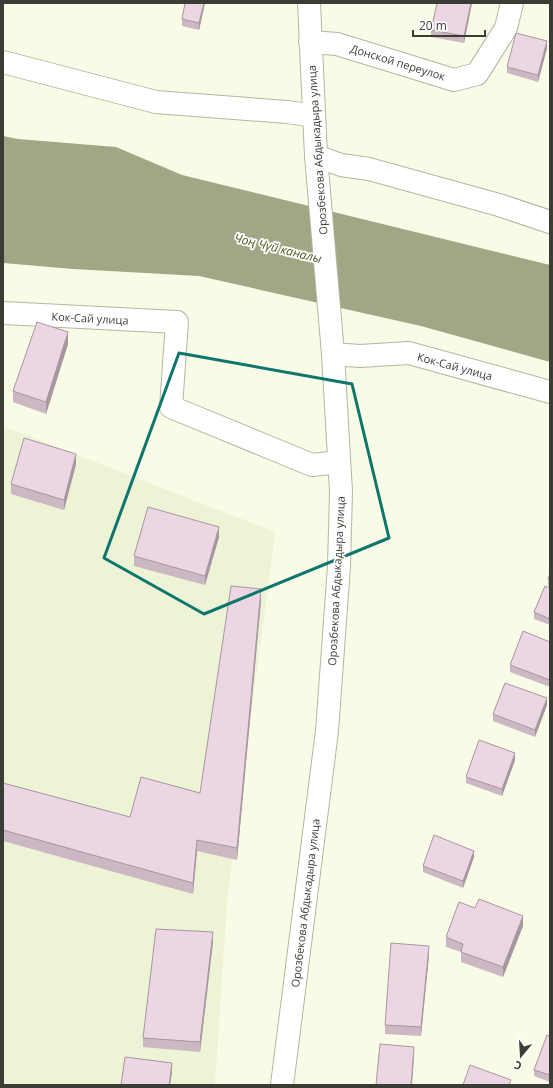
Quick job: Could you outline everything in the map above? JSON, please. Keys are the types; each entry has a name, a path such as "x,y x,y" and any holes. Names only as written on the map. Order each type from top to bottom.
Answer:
{"street":[{"name":"Орозбекова Абдыкадыра улица","path":"282,1085 327,731 339,566 341,492 332,345 316,156 309,3"},
{"name":"Донской переулок","path":"310,42 337,44 454,80 477,74 506,28 512,3"},
{"path":"3,62 156,102 287,112 314,116"},
{"path":"316,156 341,165 369,169 499,205 550,222"},
{"name":"Кок-Сай улица","path":"3,313 177,322 171,407 312,465 339,462"},
{"name":"Кок-Сай улица","path":"332,345 360,356 409,353 550,392"}],"highlighted area":[{"path":"179,353 352,384 389,538 204,614 104,558"}],"shaded area":[{"path":"3,426 275,532 227,902 215,1085 3,1085"}],"water":[{"name":"Чоң Чүй каналы","path":"3,136 18,139 116,147 182,175 550,265 550,362 421,326 199,276 73,269 3,263"}],"building":[{"path":"185,3 204,3 199,23 182,19"},
{"path":"437,3 471,3 464,36 431,30"},
{"path":"516,33 547,41 538,75 507,67"},
{"path":"37,322 68,332 46,402 13,391"},
{"path":"24,438 76,454 64,500 11,484"},
{"path":"148,507 219,527 205,576 134,556"},
{"path":"231,586 261,589 237,848 197,840 193,883 3,830 3,783 130,817 141,777 200,793"},
{"path":"545,586 550,588 550,619 534,612"},
{"path":"523,631 550,642 550,680 510,665"},
{"path":"505,683 547,698 535,730 493,714"},
{"path":"479,740 515,753 502,789 466,777"},
{"path":"434,835 474,851 463,881 423,866"},
{"path":"479,899 523,916 503,967 461,952 463,944 446,937 459,902 475,908"},
{"path":"156,929 213,932 200,1042 143,1038"},
{"path":"391,943 429,946 421,1027 385,1025"},
{"path":"547,1035 550,1036 550,1075 534,1070"},
{"path":"380,1044 414,1047 411,1085 376,1085"},
{"path":"125,1057 172,1063 169,1085 121,1085"},
{"path":"470,1065 511,1080 509,1085 463,1085"}]}
